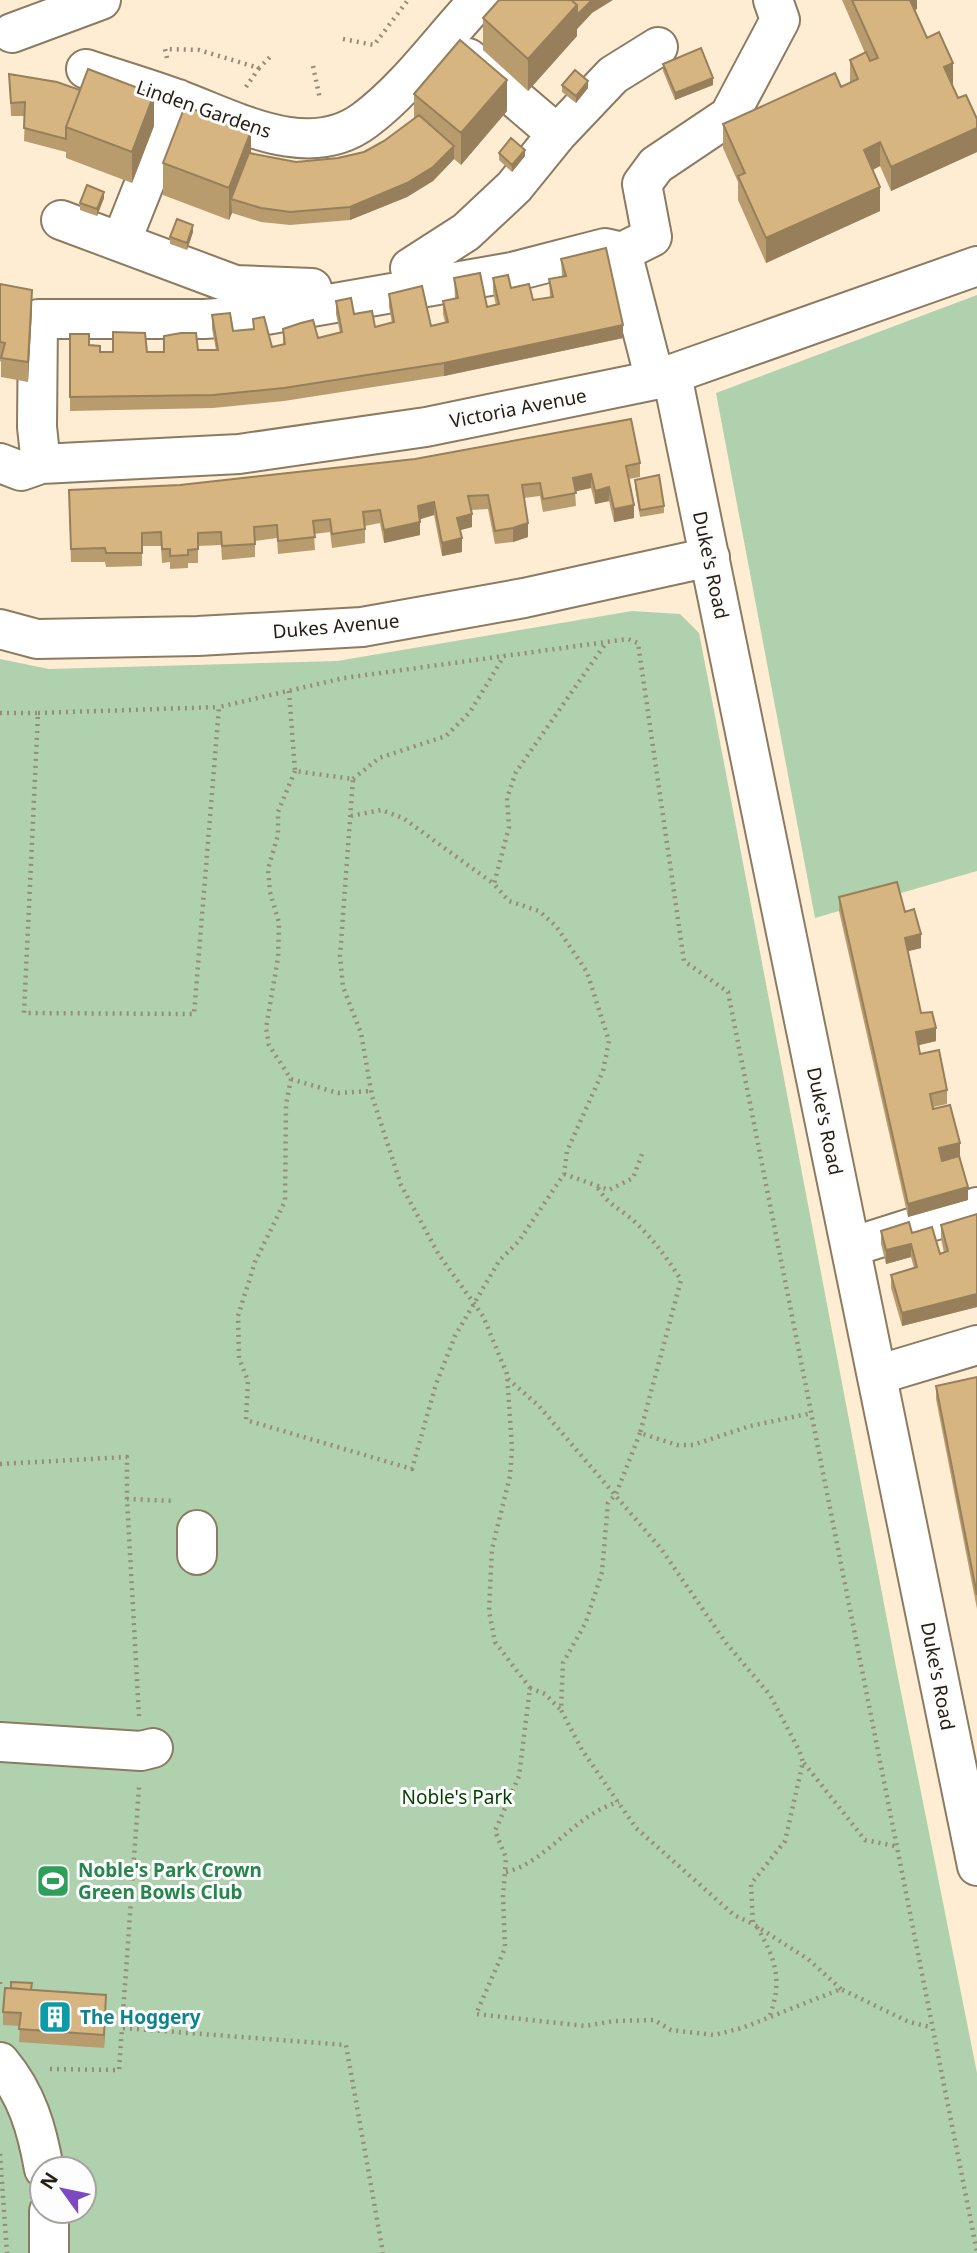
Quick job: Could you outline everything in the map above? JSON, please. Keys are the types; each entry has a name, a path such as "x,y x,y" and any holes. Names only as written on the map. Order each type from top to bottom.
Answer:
{"street":[{"path":"12,33 101,0"},
{"name":"Linden Gardens","path":"86,69 178,99 258,130 288,137 314,139 339,135 364,121 384,103 479,0"},
{"path":"41,464 37,427 38,319 266,315 512,272 605,248 622,252 652,237 642,184 656,165 729,116 780,20 773,0"},
{"path":"444,37 557,134"},
{"path":"410,268 466,232 514,187 557,134 613,75 658,47"},
{"path":"121,243 178,99"},
{"path":"61,220 235,285 312,288"},
{"name":"Duke's Road","path":"622,252 664,378 710,557 976,1861"},
{"name":"Victoria Avenue","path":"0,463 21,471 41,464 239,454 426,427 664,378 977,266"},
{"name":"Dukes Avenue","path":"0,628 37,639 198,636 362,628 524,598 710,557"},
{"path":"850,1247 977,1207"},
{"path":"877,1375 977,1345"},
{"path":"0,1742 147,1749"},
{"path":"5,2074 35,2122 41,2155"},
{"path":"49,2253 50,2225"}],"path":[{"path":"343,39 374,45 408,0"},
{"path":"178,99 165,50 199,50 260,68 273,54"},
{"path":"0,713 219,707 344,678 628,639 638,643 684,961 728,992 930,2027 977,2252"},
{"path":"494,884 509,827 507,798 516,772 607,642"},
{"path":"296,771 353,779 379,758 446,736 470,712 504,656"},
{"path":"289,691 296,771 278,813 278,835 268,869 270,892 279,923 278,958 266,1028 269,1045 291,1079 338,1093 371,1091"},
{"path":"38,713 24,1013 194,1014 219,707"},
{"path":"353,779 340,956 344,987 360,1034 371,1091 401,1185 439,1255 483,1316 507,1378 512,1448 510,1476 492,1549 489,1611 495,1642 530,1688 545,1694 561,1710 582,1750 636,1828 689,1877 734,1915 808,1959 841,1989 909,2022 930,2027"},
{"path":"291,1079 286,1104 285,1201 255,1262 238,1316 240,1359 248,1381 246,1420 412,1469 444,1363 474,1301 499,1261 519,1241 564,1174 567,1151 603,1071 609,1041 606,1021 587,972 556,926 539,911 509,901 494,884 402,818 381,810 351,816"},
{"path":"564,1174 609,1190 633,1178 642,1154"},
{"path":"561,1710 563,1663 586,1622 596,1592 602,1572 608,1503 616,1494 640,1433 681,1280 664,1254 633,1219 607,1203 598,1188"},
{"path":"507,1378 539,1406 662,1549 726,1643 770,1696 803,1762 865,1840 895,1846"},
{"path":"640,1433 677,1445 693,1445 737,1430 812,1413"},
{"path":"0,1464 127,1457 127,1499 147,1749 118,2070 26,2069 5,2074"},
{"path":"127,1499 175,1501 197,1543"},
{"path":"530,1688 519,1776 495,1831 506,1858 503,1897 505,1948 476,2014 585,2026 614,2021 654,2020 671,2030 715,2035 769,2018 841,1989"},
{"path":"769,2018 774,2003 776,1964 754,1925 751,1884 785,1841 803,1762"},
{"path":"506,1872 525,1868 601,1806 619,1802"},
{"path":"123,2028 346,2045 383,2253"},
{"path":"0,2154 7,2253"}],"green space":[{"path":"977,295 977,871 815,918 716,393"},
{"name":"Noble's Park","path":"632,611 680,614 699,633 897,1672 977,2073 977,2253 0,2253 0,659 49,669 337,661"}],"building":[{"path":"499,0 571,0 577,5 528,59 483,18"},
{"path":"571,0 592,0 577,15 577,5"},
{"path":"852,0 910,0 927,38 939,32 953,63 944,67 958,98 966,95 977,119 977,128 891,167 880,142 864,150 880,187 766,238 738,176 745,173 723,124 835,73 841,87 858,79 850,60 866,52 870,61 878,58"},
{"path":"460,40 507,80 461,133 414,94"},
{"path":"701,48 713,78 675,93 663,64"},
{"path":"88,69 154,94 132,152 66,127"},
{"path":"575,70 588,81 576,96 562,85"},
{"path":"9,74 57,82 80,90 66,127 66,139 24,128 25,102 11,103"},
{"path":"185,106 251,131 229,188 163,163"},
{"path":"419,115 454,146 433,167 407,183 350,207 290,212 261,208 231,199 249,153 296,162 338,158 364,152"},
{"path":"511,138 525,150 512,165 499,153"},
{"path":"87,185 104,192 97,209 80,203"},
{"path":"177,219 193,225 187,243 170,237"},
{"path":"606,248 623,325 444,363 284,388 213,395 70,397 70,334 89,334 89,345 100,346 100,352 113,352 113,332 145,333 147,352 164,352 164,336 181,333 196,333 198,350 218,350 212,315 230,313 233,331 254,329 253,319 264,317 272,347 285,344 283,329 313,320 318,338 342,332 336,301 351,298 354,314 372,311 375,327 394,322 389,294 422,286 431,326 448,322 443,301 458,298 454,278 480,273 487,307 499,304 493,278 508,275 511,288 529,284 533,300 553,297 549,279 566,276 561,259"},
{"path":"0,284 32,290 28,362 1,358 5,343 0,342"},
{"path":"631,419 640,463 626,466 634,505 614,509 609,487 595,491 591,474 573,478 576,493 543,499 540,483 522,485 528,523 513,528 495,531 488,495 468,496 472,514 457,518 462,538 442,543 434,502 418,506 420,522 384,530 380,510 363,512 365,529 332,534 330,519 313,521 315,537 278,541 277,525 254,527 255,544 222,546 221,532 198,533 198,549 188,550 188,555 170,556 170,549 162,549 161,532 142,533 142,553 106,553 105,548 71,549 69,490 180,485 415,459"},
{"path":"659,475 664,506 640,510 635,480"},
{"path":"897,882 905,912 914,909 921,934 905,938 921,1013 932,1012 936,1028 916,1032 920,1054 939,1050 947,1090 930,1094 933,1109 950,1105 960,1143 939,1148 942,1161 959,1156 968,1187 908,1204 839,897"},
{"path":"977,1214 977,1294 902,1313 891,1275 917,1267 911,1244 886,1250 881,1231 909,1222 912,1233 932,1227 940,1254 948,1251 941,1225"},
{"path":"977,1377 977,1595 936,1386"},
{"path":"11,1982 32,1983 31,1990 11,1988"},
{"name":"The Hoggery","path":"5,1988 106,1995 104,2035 19,2029 21,2013 3,2012"}],"place":[{"name":"Noble's Park Crown Green Bowls Club","path":"53,1881"},
{"name":"The Hoggery","path":"55,2017"}]}
